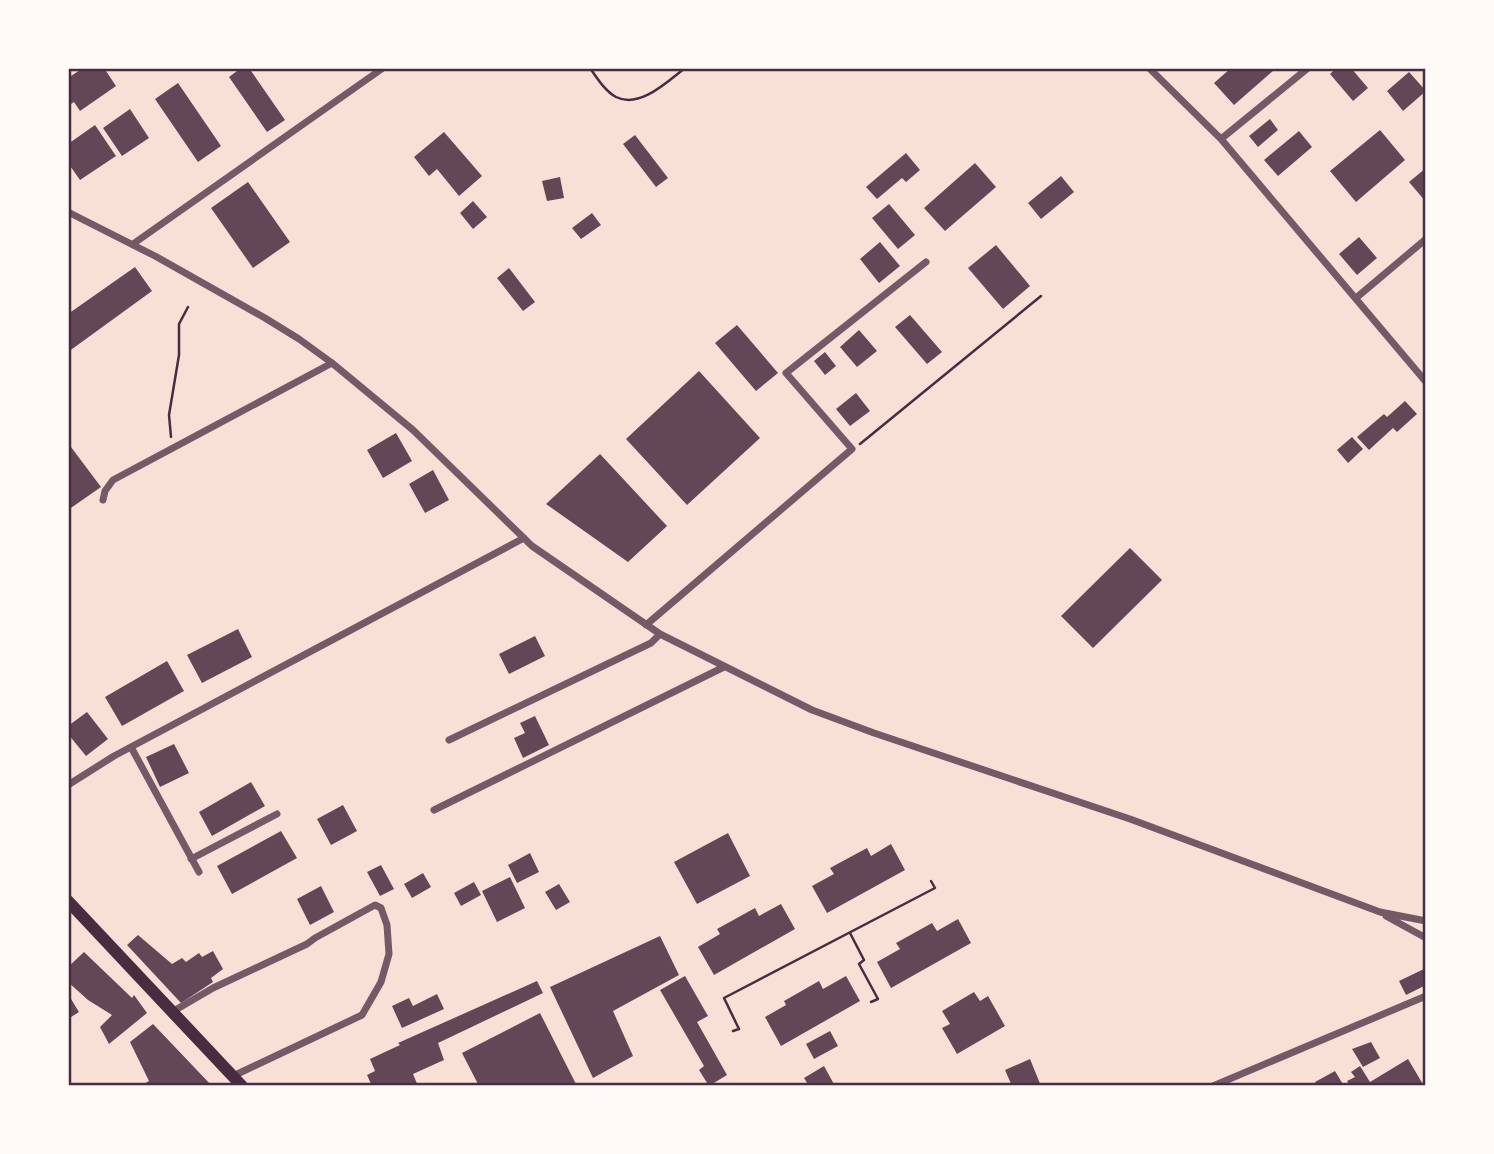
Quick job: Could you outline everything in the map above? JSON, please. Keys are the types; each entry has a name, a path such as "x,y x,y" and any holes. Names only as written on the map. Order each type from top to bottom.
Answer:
{"main road":[{"path":"69,903 243,1086"}],"street":[{"path":"133,244 383,68"},
{"path":"1149,68 1221,139 1426,382"},
{"path":"1221,139 1308,68"},
{"path":"68,212 133,244 265,318 332,363 413,430 524,538 660,634 813,710 874,733 1130,819 1380,912 1426,922"},
{"path":"1356,298 1426,239"},
{"path":"646,625 852,449 786,373 926,262"},
{"path":"103,500 105,491 113,480 332,363"},
{"path":"68,785 131,747 524,538"},
{"path":"449,740 651,643 660,634"},
{"path":"434,810 724,667"},
{"path":"131,747 199,872"},
{"path":"191,859 277,814"},
{"path":"172,1012 213,988 307,944 375,905 381,908 387,925 389,954 381,982 362,1015 233,1076"},
{"path":"1380,912 1426,938"},
{"path":"1213,1086 1426,996"}],"path":[{"path":"590,68 606,88 618,98 628,100 650,93 685,68"},
{"path":"852,449 1041,296"},
{"path":"173,447 169,415 179,355 179,324 188,307"},
{"path":"733,1031 739,1029 724,998 935,888 930,881"},
{"path":"850,933 864,960 859,964 878,999 871,1002"}],"building":[{"path":"83,68 104,68 116,86 80,111 74,102 68,106 68,78"},
{"path":"241,68 249,68 285,120 267,132 229,77"},
{"path":"1231,68 1274,70 1234,105 1214,83"},
{"path":"1336,68 1351,68 1368,88 1353,101 1330,74"},
{"path":"1409,72 1426,91 1403,111 1387,91"},
{"path":"178,83 221,146 198,162 155,99"},
{"path":"130,109 149,138 122,156 103,128"},
{"path":"1270,119 1278,130 1258,147 1249,136"},
{"path":"95,125 116,156 80,180 68,163 68,144"},
{"path":"1380,130 1405,160 1356,202 1330,171"},
{"path":"1299,131 1312,147 1278,176 1264,160"},
{"path":"444,132 482,176 459,196 437,169 429,176 414,157"},
{"path":"635,135 668,178 656,187 623,144"},
{"path":"906,153 920,170 906,182 902,178 877,199 866,187"},
{"path":"975,163 996,187 945,231 924,208"},
{"path":"1426,168 1426,202 1409,182"},
{"path":"1061,176 1074,192 1041,219 1028,203"},
{"path":"560,177 564,198 547,201 542,181"},
{"path":"248,182 290,242 253,268 211,208"},
{"path":"473,201 487,217 473,229 460,213"},
{"path":"889,204 915,235 898,249 872,218"},
{"path":"592,213 601,225 581,239 572,228"},
{"path":"1359,237 1377,258 1357,275 1339,254"},
{"path":"880,242 900,266 879,283 860,259"},
{"path":"996,245 1030,286 1003,309 968,268"},
{"path":"135,267 152,291 68,352 68,314"},
{"path":"509,268 535,302 523,311 497,278"},
{"path":"910,315 942,352 927,364 895,327"},
{"path":"737,325 778,373 756,391 715,343"},
{"path":"859,330 877,351 857,367 840,347"},
{"path":"825,352 836,366 825,375 814,361"},
{"path":"699,371 760,438 687,505 626,439"},
{"path":"856,393 870,411 850,426 836,409"},
{"path":"1405,401 1417,414 1397,432 1393,428 1369,450 1357,437 1384,414 1387,417"},
{"path":"396,433 412,461 383,478 367,450"},
{"path":"1352,437 1363,449 1348,463 1337,450"},
{"path":"68,443 101,487 68,510"},
{"path":"600,454 667,526 628,562 546,504"},
{"path":"433,470 449,500 425,513 409,484"},
{"path":"1130,548 1162,580 1093,648 1061,616"},
{"path":"238,629 252,657 202,683 187,655"},
{"path":"535,636 545,656 509,674 499,654"},
{"path":"167,661 184,691 122,726 105,697"},
{"path":"87,712 108,739 86,756 68,734 68,726"},
{"path":"535,716 549,745 523,758 514,738 525,733 520,723"},
{"path":"174,744 189,773 160,787 146,757"},
{"path":"251,782 265,806 212,836 199,812"},
{"path":"343,805 357,831 331,845 317,819"},
{"path":"281,831 297,858 232,894 217,866"},
{"path":"728,833 750,876 697,904 674,862"},
{"path":"891,844 905,870 827,913 812,886 834,874 830,868 867,848 871,856"},
{"path":"530,853 539,872 517,883 508,865"},
{"path":"381,865 394,889 380,896 367,872"},
{"path":"423,873 431,887 412,898 404,884"},
{"path":"510,877 525,908 497,922 482,891"},
{"path":"474,882 481,895 461,906 454,893"},
{"path":"559,884 570,902 556,910 545,892"},
{"path":"321,886 334,912 310,925 297,899"},
{"path":"781,904 795,929 714,975 698,947 720,934 717,929 755,908 759,916"},
{"path":"958,919 971,943 891,988 877,962 900,949 896,943 932,923 937,931"},
{"path":"138,935 172,964 182,958 186,962 199,953 202,957 213,951 223,969 211,978 213,982 181,1003 127,945"},
{"path":"660,936 679,975 613,1011 633,1056 593,1078 550,987"},
{"path":"84,952 132,998 134,995 147,1013 109,1044 100,1027 112,1015 88,1000 68,982 68,967"},
{"path":"1426,968 1426,985 1406,995 1399,981"},
{"path":"685,976 708,1016 697,1022 727,1075 709,1086 699,1070 704,1066 660,990"},
{"path":"846,976 860,1001 781,1046 765,1017 786,1005 784,1001 819,981 823,989"},
{"path":"537,981 543,993 438,1043 444,1060 413,1074 418,1086 372,1086 367,1075 375,1071 370,1059 400,1045 398,1043"},
{"path":"974,992 980,1001 988,996 1005,1026 957,1054 942,1028 950,1024 942,1011"},
{"path":"68,994 79,1012 68,1019"},
{"path":"437,994 444,1009 402,1028 392,1006 409,998 413,1006"},
{"path":"540,1013 577,1086 479,1086 462,1053"},
{"path":"153,1024 212,1086 141,1086 149,1081 130,1042"},
{"path":"830,1031 838,1046 814,1059 806,1044"},
{"path":"1371,1042 1380,1058 1363,1067 1352,1049"},
{"path":"1030,1059 1041,1086 1012,1086 1005,1070"},
{"path":"1408,1059 1424,1086 1350,1086 1347,1081 1355,1077 1351,1072 1360,1066 1370,1082"},
{"path":"824,1066 835,1086 809,1086 804,1078"},
{"path":"1335,1071 1344,1086 1317,1086 1315,1082"}]}
